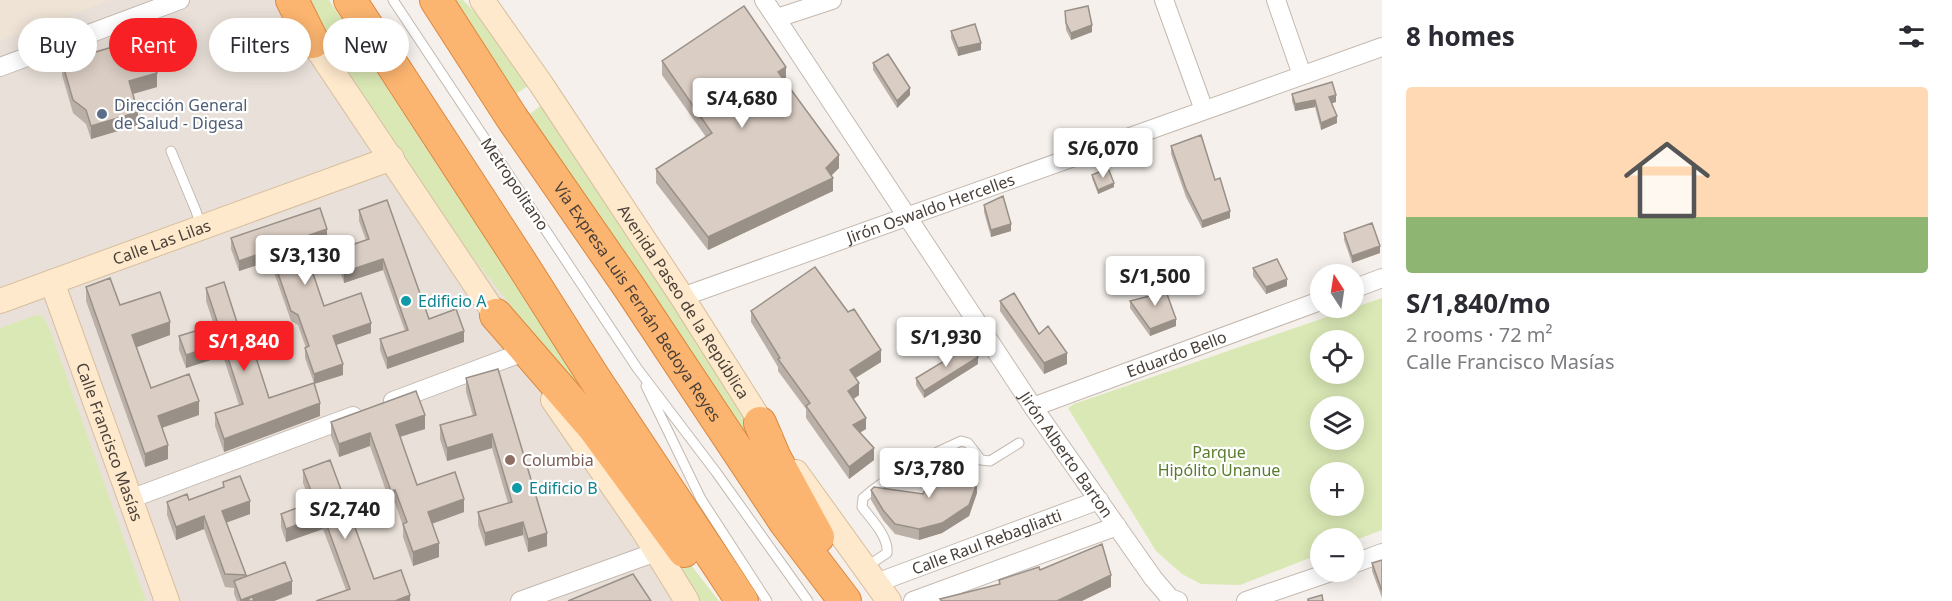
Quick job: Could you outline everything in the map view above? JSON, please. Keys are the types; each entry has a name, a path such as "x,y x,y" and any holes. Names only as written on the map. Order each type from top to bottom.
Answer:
{"highway":[{"path":"292,0 314,42"},
{"path":"350,0 593,376 742,601"},
{"name":"Vía Expresa Luis Fernán Bedoya Reyes","path":"436,0 512,117 629,286 785,522 845,601"},
{"path":"496,315 594,428 686,554 725,601"},
{"path":"760,423 775,458 820,542 874,588"}],"main road":[{"path":"284,0 392,158 521,354 643,530 687,601"},
{"name":"Avenida Paseo de la República","path":"487,3 682,297 760,423"},
{"name":"Calle Las Lilas","path":"0,301 392,158"},
{"name":"Calle Francisco Masías","path":"52,282 167,601"}],"street":[{"path":"0,67 180,0"},
{"name":"Jirón Alberto Barton","path":"764,0 1033,407 1153,578 1170,598 1178,601"},
{"path":"777,18 832,0"},
{"path":"1164,0 1204,110"},
{"path":"1276,0 1302,75"},
{"name":"Jirón Oswaldo Hercelles","path":"682,297 1382,47"},
{"path":"1364,285 1382,278"},
{"name":"Eduardo Bello","path":"1033,407 1310,305"},
{"path":"130,499 521,354"},
{"name":"Calle Raul Rebagliatti","path":"874,588 1099,500"},
{"name":"Calle Raul Rebagliatti","path":"914,601 1117,526"},
{"path":"520,601 656,552"},
{"path":"1364,560 1382,553"},
{"path":"1246,601 1310,579"}],"lane":[{"name":"Metropolitano","path":"393,0 638,368 808,601"},
{"path":"171,151 201,228"},
{"name":"Metropolitano","path":"638,368 700,499 767,601"},
{"path":"874,588 887,548 881,534 862,507 863,498 888,480 961,441 968,442 981,460 990,461 1019,443"}],"shaded area":[{"path":"0,0 312,0 324,18 323,72 361,72 492,267 569,408 708,601 0,601"},
{"path":"0,0 110,0 62,18 18,18 18,34 0,41"}],"green space":[{"path":"307,0 329,0 341,18 323,18 323,31"},
{"path":"454,0 463,0 484,22 528,86 514,95"},
{"path":"348,72 376,72 593,401 580,394 465,247"},
{"path":"545,102 737,393 769,469 762,474 530,114"},
{"name":"Parque Hipólito Unanue","path":"1382,298 1382,530 1364,537 1364,528 1310,528 1310,558 1240,585 1201,584 1182,574 1156,551 1068,408 1324,318 1364,318 1364,304"},
{"path":"36,315 43,316 50,330 146,601 0,601 0,328"},
{"path":"632,501 687,560 719,601 698,601"}],"building":[{"path":"744,6 786,67 778,72 839,155 826,168 833,178 708,237 656,169 712,133 662,61"},
{"path":"1088,6 1092,25 1071,33 1066,23 1065,11"},
{"path":"975,24 981,43 958,48 951,31"},
{"path":"109,48 109,72 157,73 129,81 138,112 91,126 86,110 73,100 65,72 97,72 97,52"},
{"path":"888,54 910,88 897,101 873,63"},
{"path":"1332,82 1336,95 1329,97 1337,116 1321,123 1315,100 1295,104 1292,94"},
{"path":"1201,135 1215,180 1220,178 1230,211 1202,221 1186,189 1171,146"},
{"path":"1108,168 1114,183 1098,190 1092,175"},
{"path":"1003,196 1011,224 991,230 984,205"},
{"name":"Edificio A","path":"387,200 429,319 456,309 464,331 387,358 380,339 408,330 383,259 344,272 337,250 369,239 359,210"},
{"path":"320,208 327,229 301,238 324,306 361,293 371,323 333,336 343,364 314,374 305,348 309,346 298,315 291,311 270,250 239,261 231,238"},
{"path":"1372,223 1380,246 1352,256 1344,233"},
{"path":"1277,259 1287,279 1266,287 1253,268"},
{"path":"815,267 848,312 854,309 881,350 850,370 859,383 848,391 866,418 853,425 874,448 849,467 806,406 810,403 778,359 780,358 751,311"},
{"path":"110,278 120,305 160,292 170,322 132,335 151,388 189,374 199,401 158,416 168,445 145,454 86,287"},
{"path":"224,282 243,341 250,339 269,398 314,383 320,403 224,439 215,413 243,404 223,343 186,355 179,336 218,324 206,288"},
{"path":"1163,283 1176,319 1150,329 1130,301 1150,296 1149,287"},
{"path":"1014,293 1039,334 1048,326 1067,353 1044,363 1000,301"},
{"path":"969,346 978,357 924,391 916,378"},
{"name":"Edificio B","path":"498,369 547,533 528,539 523,522 485,533 478,512 512,502 492,434 447,448 440,425 476,415 466,378"},
{"path":"416,391 425,415 396,425 417,485 455,472 464,499 428,512 439,543 413,552 403,524 407,522 395,490 391,491 370,433 339,444 331,422"},
{"path":"330,460 374,579 401,570 410,595 395,601 316,601 350,589 323,515 286,529 281,514 315,501 303,470"},
{"path":"937,467 977,473 977,483 969,505 942,523 919,529 895,524 871,490 874,487 923,494"},
{"path":"240,476 250,501 222,511 246,575 225,574 204,516 176,527 167,502 187,494 189,500 224,487 223,482"},
{"path":"1102,544 1111,575 1057,601 942,601 940,599 1000,584 999,580 1039,567 1040,570"},
{"path":"1382,560 1382,591 1372,563"},
{"path":"285,562 292,581 241,600 234,581"},
{"path":"633,574 651,601 568,601"},
{"path":"1322,595 1323,601 1308,601 1308,599"}],"place":[{"name":"Dirección General de Salud - Digesa","path":"102,114"},
{"name":"Edificio A","path":"406,301"},
{"name":"Columbia","path":"510,460"},
{"name":"Edificio B","path":"517,488"}]}
